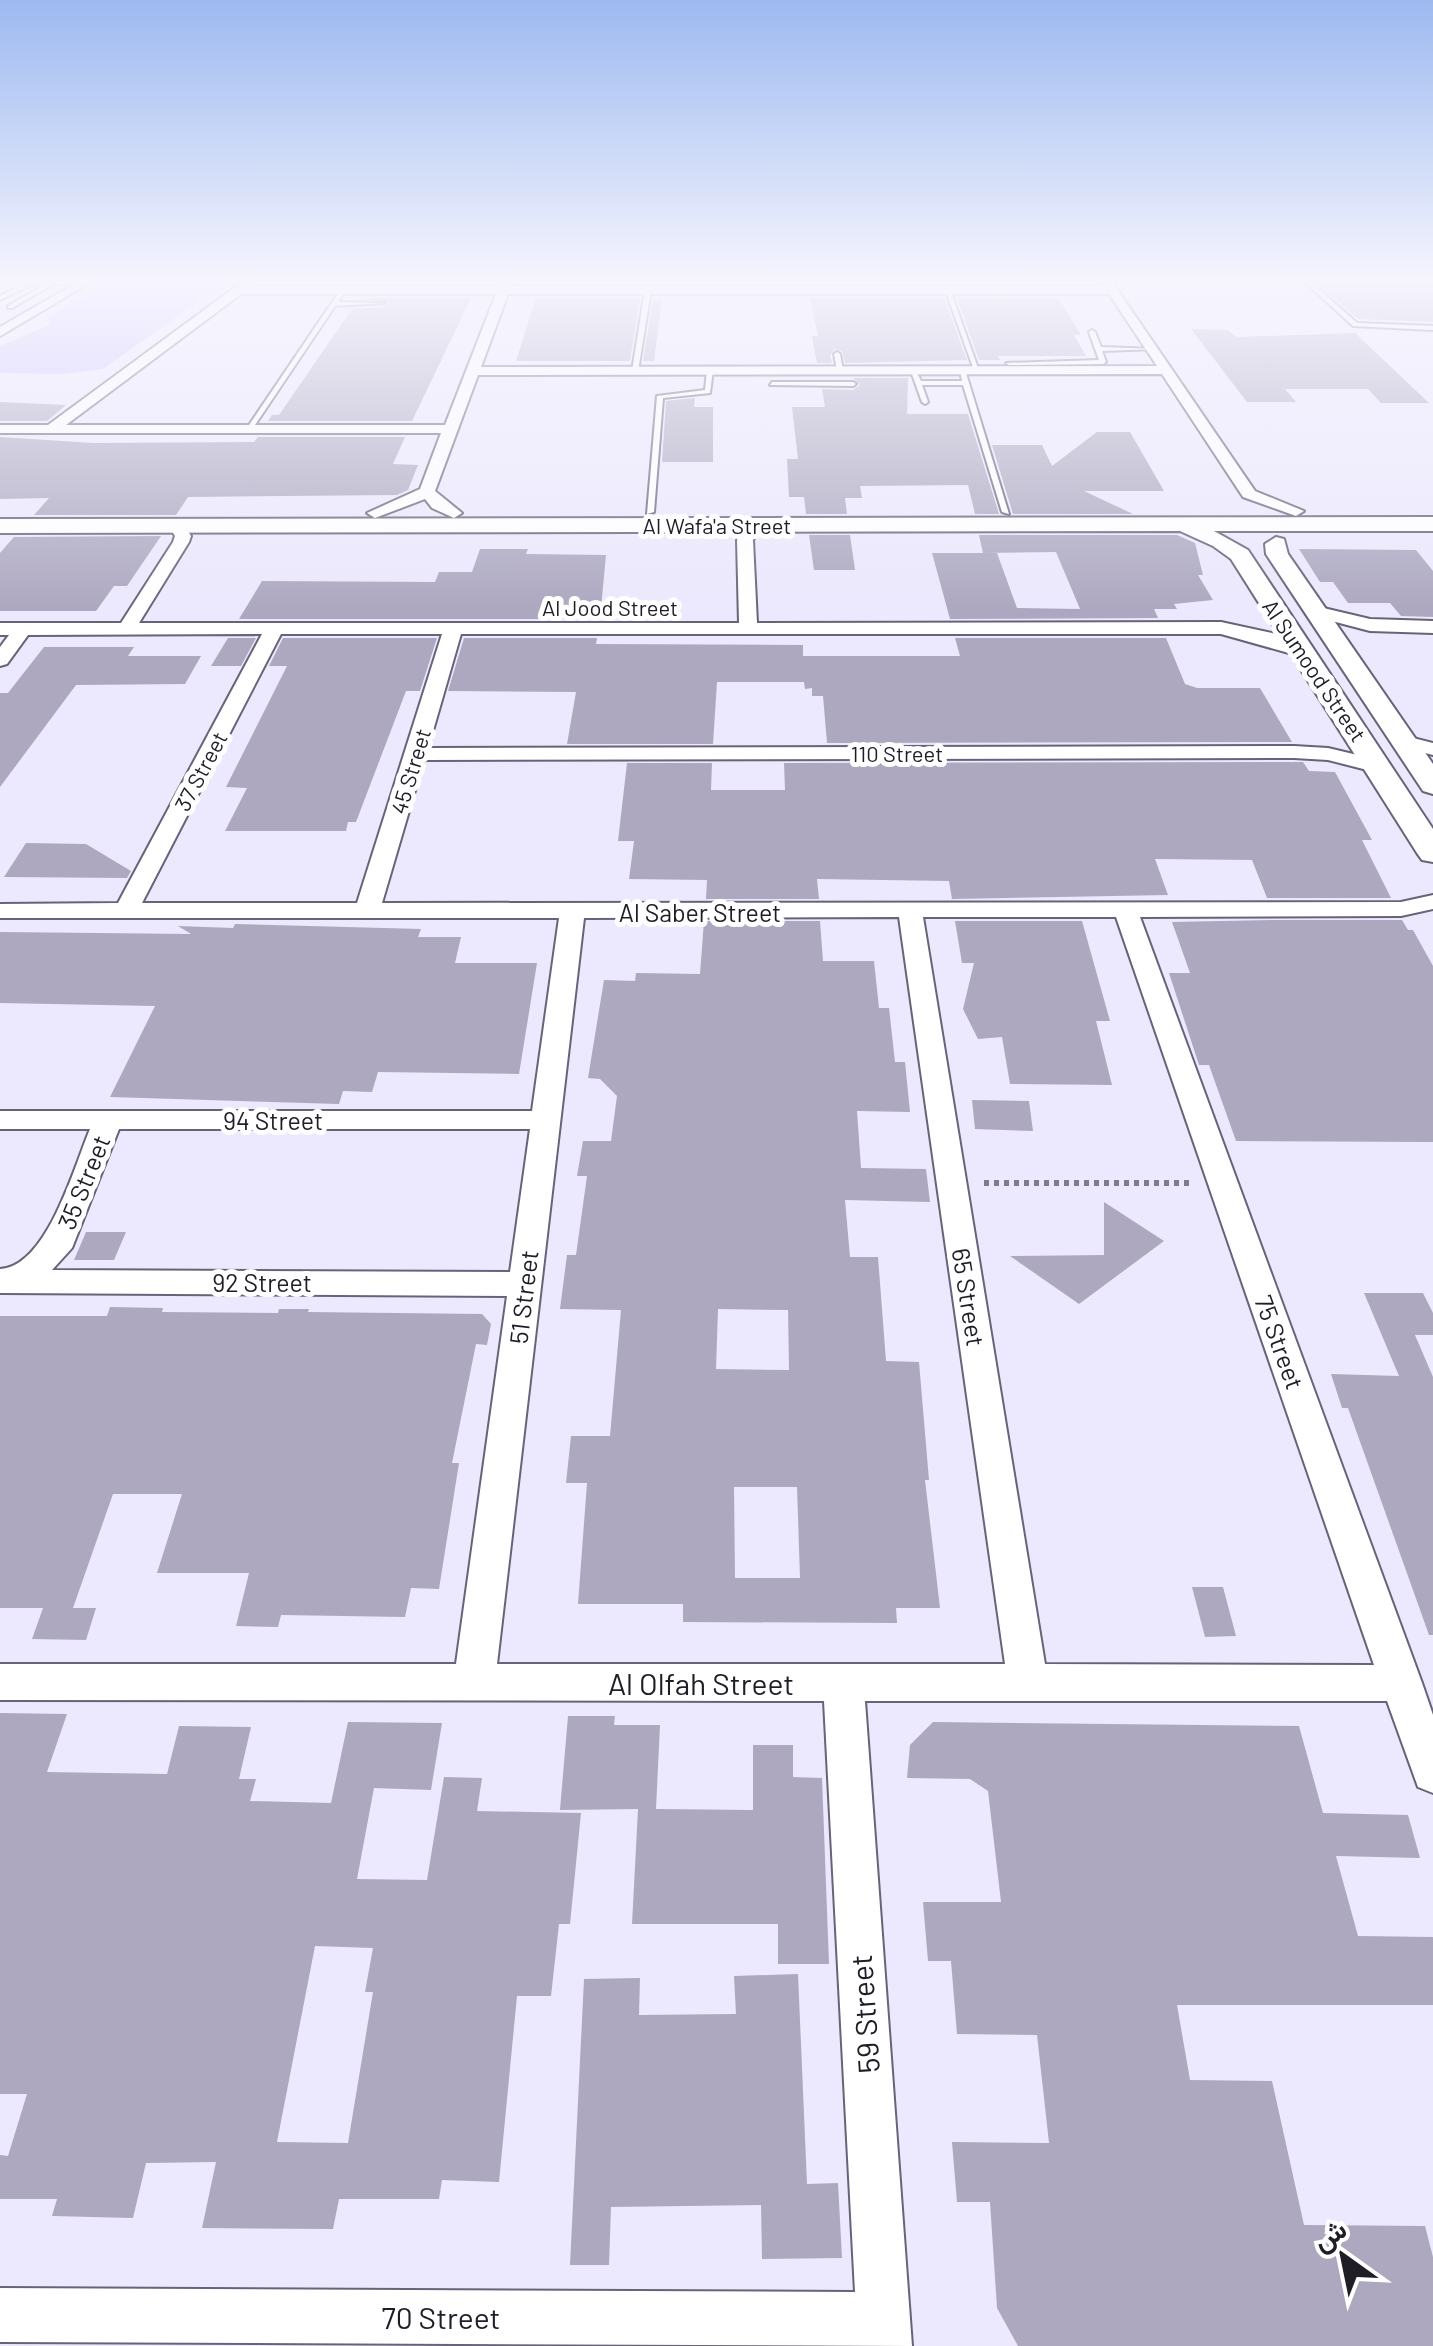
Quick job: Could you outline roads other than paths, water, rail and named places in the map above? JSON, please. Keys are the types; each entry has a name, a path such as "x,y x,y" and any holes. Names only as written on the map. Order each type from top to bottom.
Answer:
{"street":[{"path":"51,429 102,391"},
{"path":"375,513 412,501 427,491 465,391"},
{"path":"1184,391 1250,494 1296,511"},
{"path":"0,429 450,429"},
{"path":"427,491 438,505 454,513"},
{"path":"1230,512 1250,494"},
{"name":"Al Wafa'a Street","path":"0,512 1433,511"},
{"path":"1232,547 1230,540 1248,536 1276,544 1295,529 1320,523"},
{"path":"1166,524 1232,547"},
{"name":"Al Wafa'a Street","path":"0,526 1433,524"},
{"path":"126,630 181,542 182,530 176,525"},
{"path":"748,629 745,540 750,531 772,525"},
{"name":"Al Sumood Street","path":"1276,544 1278,554 1433,785"},
{"name":"Al Sumood Street","path":"1232,547 1433,853"},
{"name":"Al Jood Street","path":"1221,628 1275,611"},
{"path":"1316,611 1390,627 1433,627"},
{"path":"1338,644 1390,627"},
{"name":"Al Jood Street","path":"0,630 1221,628 1265,637 1302,652"},
{"name":"45 Street","path":"367,912 453,629"},
{"path":"0,660 23,630"},
{"name":"37 Street","path":"126,911 274,630"},
{"path":"1405,742 1433,749"},
{"name":"110 Street","path":"414,754 1294,752 1328,754 1378,768"},
{"name":"Al Saber Street","path":"0,912 1126,911 1401,909 1433,902"},
{"name":"Al Saber Street","path":"1401,909 1433,916"},
{"name":"65 Street","path":"910,911 1028,1682"},
{"name":"75 Street","path":"1126,911 1433,1773"},
{"name":"51 Street","path":"474,1683 572,912"},
{"name":"94 Street","path":"0,1120 545,1120"},
{"name":"35 Street","path":"6,1281 31,1271 56,1248 108,1120"},
{"name":"92 Street","path":"6,1281 524,1284"},
{"name":"Al Olfah Street","path":"0,1682 1402,1683"},
{"name":"59 Street","path":"843,1683 884,2333"},
{"name":"70 Street","path":"0,2315 884,2333"}],"lane":[{"path":"248,429 274,391"},
{"path":"650,512 660,396 708,391"},
{"path":"921,391 925,402"},
{"path":"973,391 1006,512"}]}
